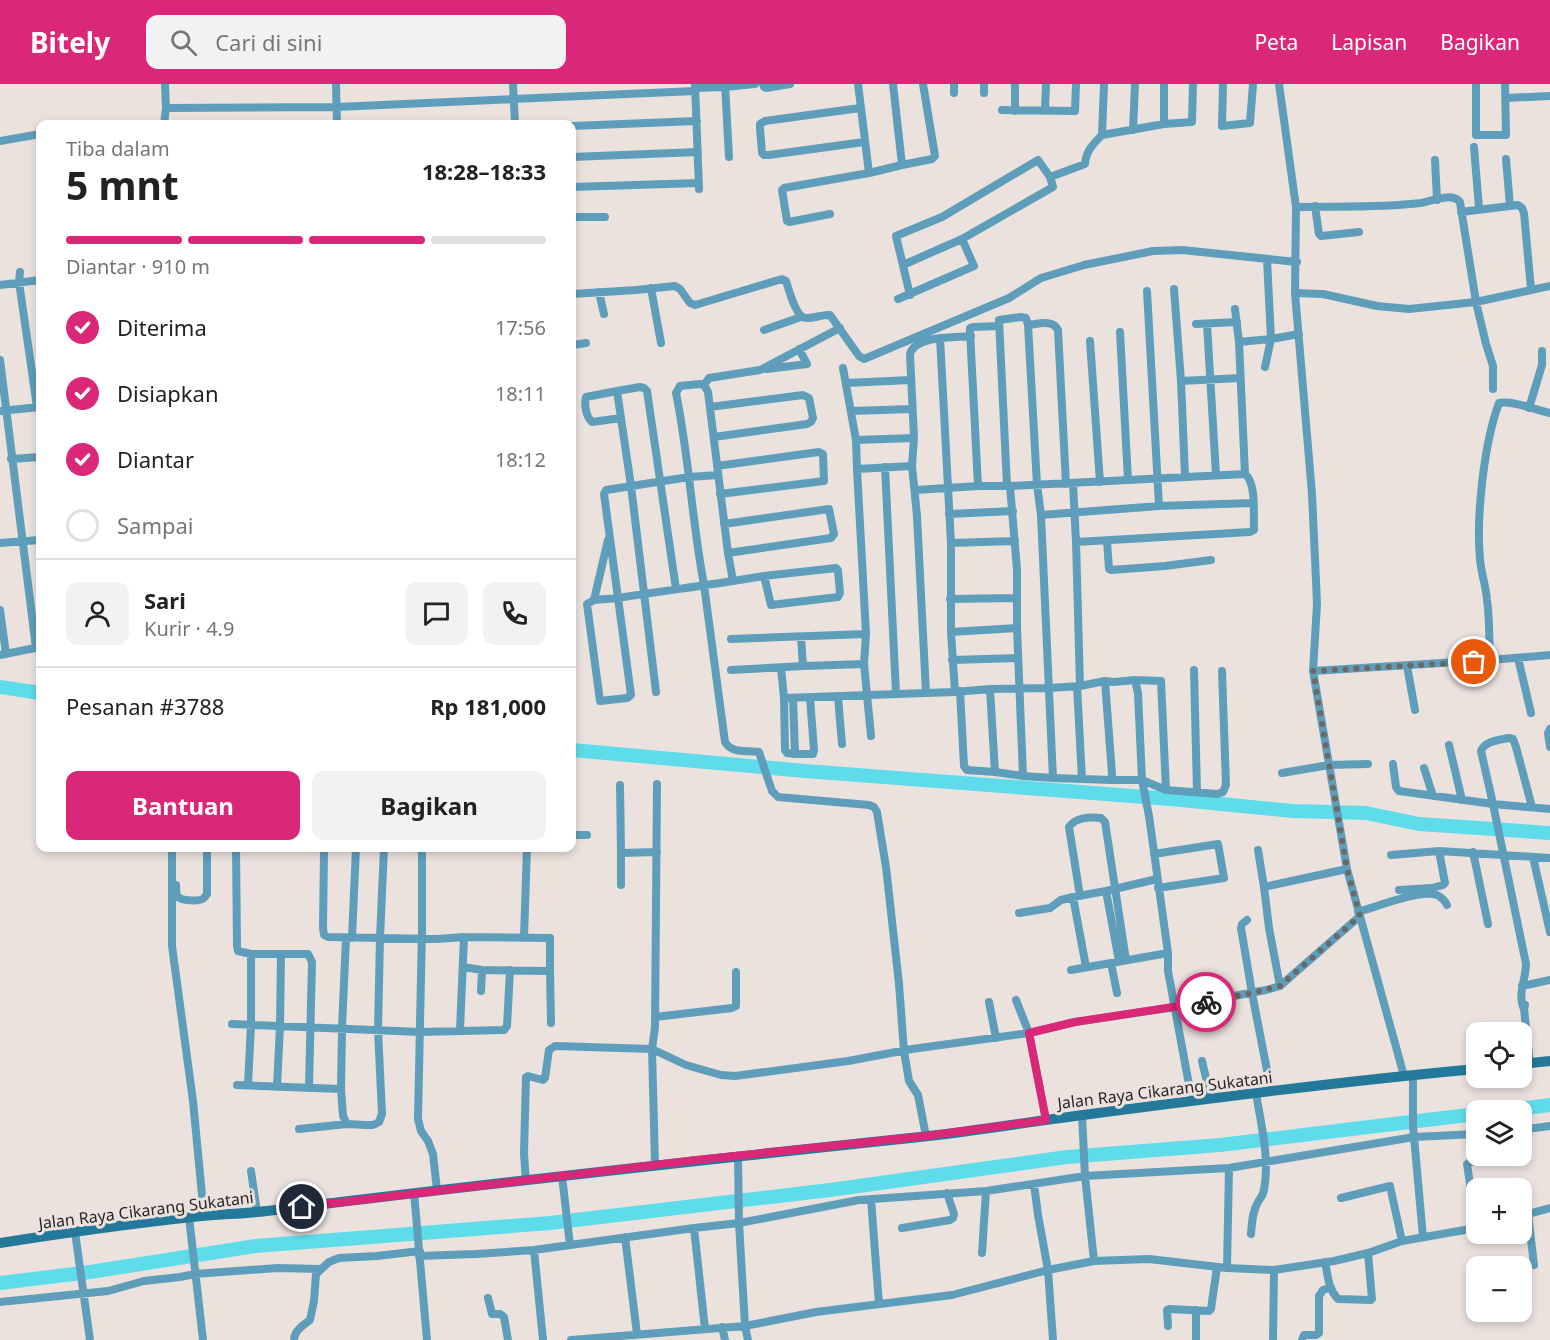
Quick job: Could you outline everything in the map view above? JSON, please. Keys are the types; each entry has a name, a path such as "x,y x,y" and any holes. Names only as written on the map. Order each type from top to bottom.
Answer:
{"main road":[{"path":"1532,1063 1550,1061"},
{"name":"Jalan Raya Cikarang Sukatani","path":"0,1243 189,1217 256,1212 926,1136 1272,1091 1466,1070"}],"street":[{"path":"164,120 165,84"},
{"path":"336,84 337,120"},
{"path":"513,84 515,120"},
{"path":"166,108 337,107 755,84"},
{"path":"763,84 766,88 790,84"},
{"path":"858,84 869,173"},
{"path":"893,84 902,165"},
{"path":"830,214 787,221 782,190 932,159 935,156 923,84"},
{"path":"984,84 984,93"},
{"path":"1015,84 1015,111"},
{"path":"1045,111 1046,84"},
{"path":"1002,110 1075,111 1076,84"},
{"path":"1102,135 1104,84"},
{"path":"1132,130 1135,84"},
{"path":"1164,84 1164,124"},
{"path":"1050,177 1084,164 1090,148 1102,135 1164,124 1192,122 1193,84"},
{"path":"1223,84 1222,126 1250,123 1252,84"},
{"path":"1279,84 1296,207 1295,293 1312,494 1317,604 1313,671 1347,869 1408,1075 1413,1108 1423,1238"},
{"path":"1476,84 1476,135 1506,135 1506,84"},
{"path":"725,86 729,157"},
{"path":"576,187 699,186 695,88"},
{"path":"1506,98 1550,96"},
{"path":"860,108 765,121 760,124 762,153 769,155 864,142"},
{"path":"576,126 696,121"},
{"path":"0,141 36,135"},
{"path":"1474,147 1479,208"},
{"path":"576,157 698,152"},
{"path":"1506,159 1510,206"},
{"path":"903,265 962,239 1053,187 1050,177 1038,160 942,217 896,236 903,265 910,294"},
{"path":"1435,160 1437,200"},
{"path":"1296,207 1398,204 1457,198 1460,202 1476,302 1494,366 1493,389"},
{"path":"1461,212 1518,205 1522,208 1531,289"},
{"path":"1315,206 1321,236 1359,232"},
{"path":"576,218 605,217"},
{"path":"898,299 974,266 962,239"},
{"path":"576,294 675,286 690,303 695,305 782,279 786,281 797,312 801,316 807,318 830,315 864,360 1009,298 1041,278 1084,265 1153,251 1182,250 1297,262"},
{"path":"1265,367 1271,339 1267,259"},
{"path":"20,272 36,387"},
{"path":"0,285 36,280"},
{"path":"1295,293 1323,294 1393,309 1409,309 1476,302 1550,285"},
{"path":"651,288 661,343"},
{"path":"1174,289 1185,476"},
{"path":"1147,291 1159,506"},
{"path":"599,292 604,314"},
{"path":"1235,309 1239,342 1245,474"},
{"path":"764,330 801,316"},
{"path":"1023,776 1015,541 1013,511 1008,486 999,326 1001,319 1021,317 1026,318 1028,325 1037,485 1041,515 1053,778"},
{"path":"1196,324 1237,322"},
{"path":"1028,325 1052,323 1058,330 1076,542 1082,779"},
{"path":"1207,324 1216,475"},
{"path":"978,486 970,328 999,326"},
{"path":"760,370 840,328"},
{"path":"1120,332 1128,480"},
{"path":"1239,342 1299,334"},
{"path":"926,693 912,466 914,438 910,354 911,349 919,344 940,338 971,336"},
{"path":"940,338 951,543 952,660 964,766 967,770 1023,776 1111,780 1166,790 1217,794 1223,792 1226,785 1221,671"},
{"path":"1090,341 1100,482"},
{"path":"576,344 586,343"},
{"path":"704,385 709,378 807,364 800,349"},
{"path":"1529,408 1542,365 1542,351"},
{"path":"0,360 4,411 36,633"},
{"path":"843,368 856,440 866,634 864,664 871,736"},
{"path":"1181,381 1240,378"},
{"path":"846,382 911,380"},
{"path":"704,385 708,392 733,581"},
{"path":"704,385 680,386 676,393 725,742 729,748 760,753 772,791 778,797 869,805 877,812 886,867 904,1051 909,1081 918,1095 926,1136"},
{"path":"621,418 592,422 587,418 586,397 640,387 647,391 676,590"},
{"path":"617,391 656,692"},
{"path":"710,407 803,395 809,398 813,418 807,423 714,437"},
{"path":"1490,660 1488,602 1480,560 1479,522 1484,468 1491,433 1499,404 1505,402 1550,413"},
{"path":"4,411 36,407"},
{"path":"851,411 912,409"},
{"path":"856,440 914,438"},
{"path":"717,466 819,452 823,454 824,481 720,494"},
{"path":"11,459 36,457"},
{"path":"857,469 912,466"},
{"path":"885,467 896,693"},
{"path":"915,492 916,490 978,486 1245,474 1252,484 1254,530 1250,532 1076,542"},
{"path":"718,475 608,488 604,492 610,532 618,598 631,695 627,698 600,700 587,605 589,602 594,600 618,598 676,590 764,576 836,568 840,593 838,597 771,605 764,576"},
{"path":"1041,515 1159,506 1253,503"},
{"path":"724,524 829,509 834,534 831,538 728,553"},
{"path":"949,514 1013,511"},
{"path":"594,600 610,532"},
{"path":"0,543 36,540"},
{"path":"951,543 1015,541"},
{"path":"1107,541 1109,569 1111,570 1211,560"},
{"path":"950,599 1017,598"},
{"path":"0,610 3,654 36,647"},
{"path":"951,632 1017,628"},
{"path":"731,639 866,634"},
{"path":"801,637 803,666"},
{"path":"1313,671 1550,655"},
{"path":"952,660 1018,658"},
{"path":"1518,658 1532,713"},
{"path":"732,670 864,664"},
{"path":"1407,666 1415,710"},
{"path":"781,668 788,698 795,754 813,754 810,698"},
{"path":"1194,670 1197,792"},
{"path":"1135,680 1138,693 1143,784 1168,953 1168,971 1192,1101"},
{"path":"1105,681 1111,780"},
{"path":"788,698 1049,688 1105,681 1161,681 1166,790"},
{"path":"990,689 995,772"},
{"path":"838,697 842,744"},
{"path":"1550,729 1548,733 1550,747"},
{"path":"1524,1022 1521,1002 1526,964 1482,747 1509,738 1513,739 1532,807"},
{"path":"1449,745 1462,800"},
{"path":"1282,772 1329,765 1368,764"},
{"path":"1393,764 1396,788 1399,791 1550,809"},
{"path":"1424,768 1433,796"},
{"path":"655,1165 652,1048 655,1017 657,784"},
{"path":"620,785 621,885"},
{"path":"1086,967 1069,830 1072,823 1082,819 1101,818 1105,822 1110,890 1119,961 1117,993"},
{"path":"576,835 587,835"},
{"path":"1019,913 1050,908 1061,900 1110,890 1224,878 1218,844 1154,854"},
{"path":"1258,850 1280,986"},
{"path":"1399,890 1443,885 1445,883 1439,851"},
{"path":"1391,855 1439,851 1550,858"},
{"path":"172,852 172,946 193,1101 204,1216"},
{"path":"177,852 176,894 184,899 201,900 207,894 207,852"},
{"path":"236,852 238,951 251,954 308,954 312,962 309,1088"},
{"path":"324,852 324,935 328,938 550,938 551,1023"},
{"path":"347,1124 343,1116 341,1089 342,1028 356,852"},
{"path":"299,1129 347,1124 373,1125 379,1122 382,1114 378,1030 384,852"},
{"path":"422,852 418,1119 421,1131 433,1154 437,1190"},
{"path":"524,937 527,852"},
{"path":"621,853 657,852"},
{"path":"1473,852 1488,924"},
{"path":"1533,857 1550,932"},
{"path":"1264,887 1347,869"},
{"path":"526,1181 524,1154 526,1077 543,1080 545,1078 549,1050 552,1047 652,1048 686,1065 721,1075 735,1076 1029,1033 1075,1022 1175,1007 1280,986 1359,914 1420,894 1436,895 1447,905"},
{"path":"1247,920 1241,928 1272,1091"},
{"path":"460,1030 464,937"},
{"path":"1071,970 1168,953"},
{"path":"248,1085 251,954"},
{"path":"277,1087 281,954"},
{"path":"463,967 482,970 550,971"},
{"path":"480,991 482,970"},
{"path":"232,1024 420,1032 504,1030 506,1029 510,970"},
{"path":"655,1017 732,1008 736,1005 737,1000 736,972"},
{"path":"1522,989 1550,980"},
{"path":"1016,1000 1029,1033 1046,1120"},
{"path":"989,1002 996,1038"},
{"path":"1202,1061 1211,1099"},
{"path":"237,1085 341,1089"},
{"path":"1251,1234 1252,1219 1264,1190 1267,1161 1256,1093"},
{"path":"1082,1115 1084,1164 1094,1261"},
{"path":"1532,1128 1550,1126"},
{"path":"294,1340 295,1334 311,1317 316,1274 329,1262 339,1258 420,1251 476,1254 534,1250 569,1242 739,1223 859,1200 986,1191 1085,1176 1229,1168 1414,1137 1466,1134"},
{"path":"738,1156 739,1223 745,1326 748,1340"},
{"path":"1227,1268 1229,1168"},
{"path":"251,1171 256,1212"},
{"path":"562,1176 569,1242"},
{"path":"1034,1184 1048,1270 1053,1340"},
{"path":"1341,1198 1390,1186 1402,1241"},
{"path":"982,1252 986,1191"},
{"path":"414,1193 427,1340"},
{"path":"902,1228 953,1218 954,1214 947,1193"},
{"path":"871,1199 879,1304"},
{"path":"1532,1213 1550,1208"},
{"path":"189,1217 203,1340"},
{"path":"694,1228 705,1329"},
{"path":"572,1340 745,1326 816,1312 952,1295 1048,1270 1094,1261 1149,1259 1227,1268 1274,1270 1325,1262 1368,1253 1402,1241 1466,1230"},
{"path":"75,1232 90,1340"},
{"path":"626,1237 637,1334"},
{"path":"1530,1244 1534,1265"},
{"path":"534,1250 543,1340"},
{"path":"1325,1262 1330,1288 1335,1297 1364,1301 1372,1299 1368,1253"},
{"path":"1168,1326 1167,1311 1169,1309 1209,1311 1211,1309 1217,1267"},
{"path":"0,1302 108,1291 144,1281 180,1277 195,1272 278,1268 320,1269"},
{"path":"1273,1340 1274,1270"},
{"path":"1302,1340 1304,1335 1319,1333 1319,1296 1323,1290 1330,1288"},
{"path":"488,1298 492,1314 500,1314 504,1317 508,1340"},
{"path":"1196,1310 1196,1340"},
{"path":"722,1327 725,1340"}],"waterway":[{"path":"0,687 36,692"},
{"path":"576,750 1293,811 1366,813 1419,824 1550,833"},
{"path":"1532,1107 1550,1105"},
{"path":"0,1283 90,1272 256,1246 550,1223 830,1190 1067,1157 1220,1145 1466,1115"}],"way so far":[{"path":"1206,1002 1280,986 1360,916 1347,869 1313,671 1474,662"}],"route":[{"path":"302,1207 696,1160 926,1136 1046,1120 1029,1033 1075,1022 1206,1002"}]}
